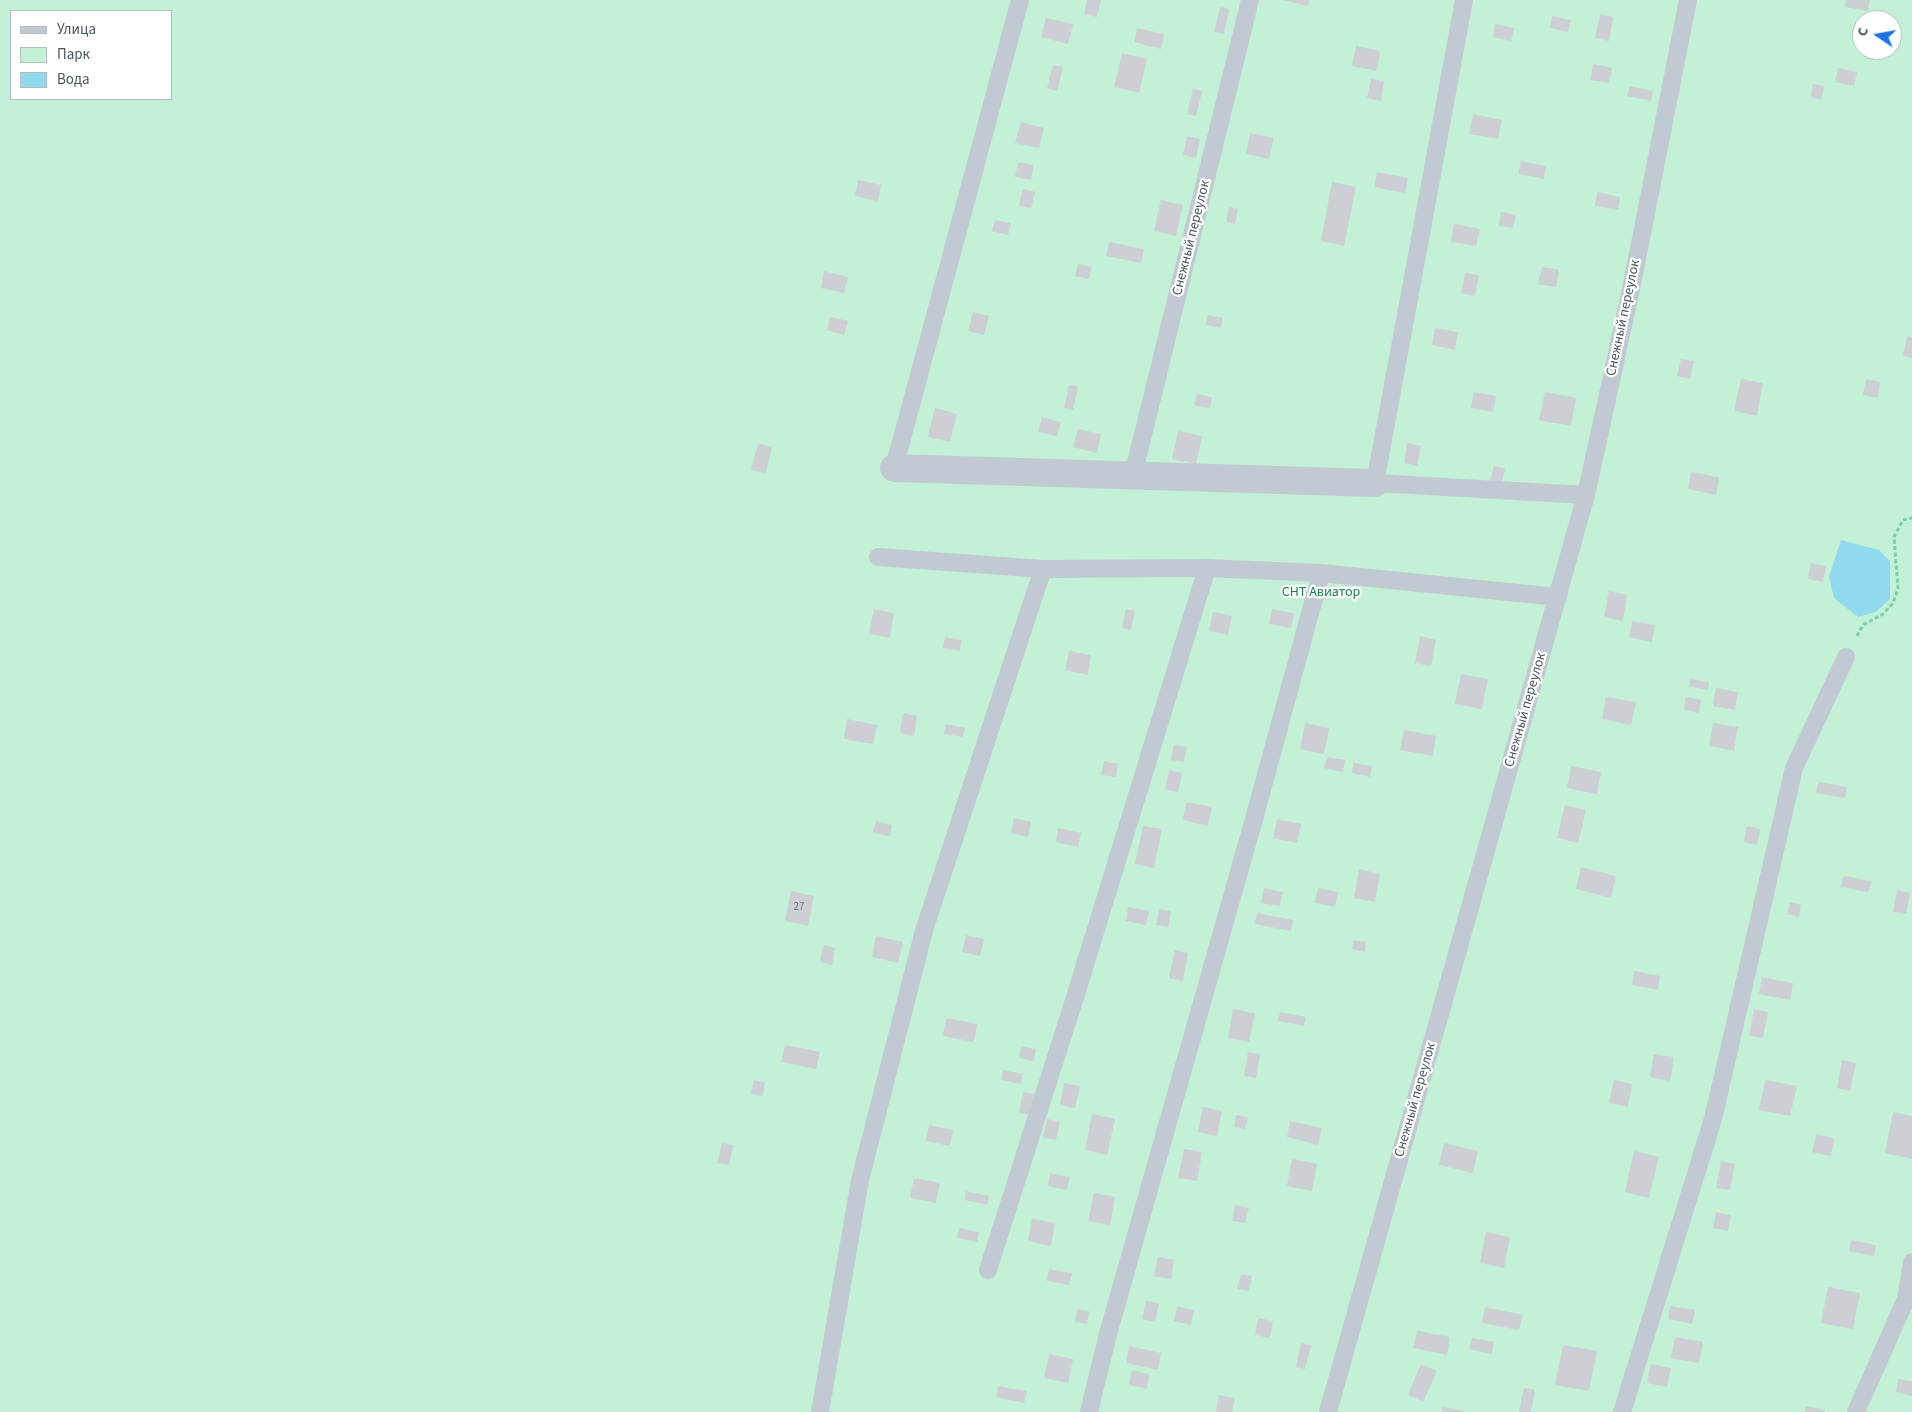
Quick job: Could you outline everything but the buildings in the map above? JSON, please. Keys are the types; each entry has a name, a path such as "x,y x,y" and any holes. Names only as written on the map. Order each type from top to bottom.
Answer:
{"street":[{"path":"894,468 1375,483"}],"lane":[{"path":"894,468 1020,0"},
{"name":"Снежный переулок","path":"1133,475 1250,0"},
{"path":"1464,0 1375,483 1586,495"},
{"name":"Снежный переулок","path":"1328,1412 1586,495 1631,290 1688,0"},
{"path":"878,557 1043,569 1207,568 1321,572 1558,596"},
{"path":"988,1270 1079,985 1207,568"},
{"path":"820,1412 860,1180 922,936 1043,569"},
{"path":"1089,1412 1108,1334 1254,819 1321,572"},
{"path":"1622,1412 1713,1119 1794,768 1846,657"},
{"path":"1856,1412 1906,1298 1912,1262"}],"path":[{"path":"1846,657 1863,625 1882,614 1893,604 1898,589 1894,537 1903,520 1912,518"}],"green space":[{"name":"СНТ Авиатор","path":"0,0 1912,0 1912,1412 0,1412"}],"water":[{"path":"1841,540 1879,550 1890,561 1890,599 1876,612 1858,617 1834,598 1829,577"}]}
